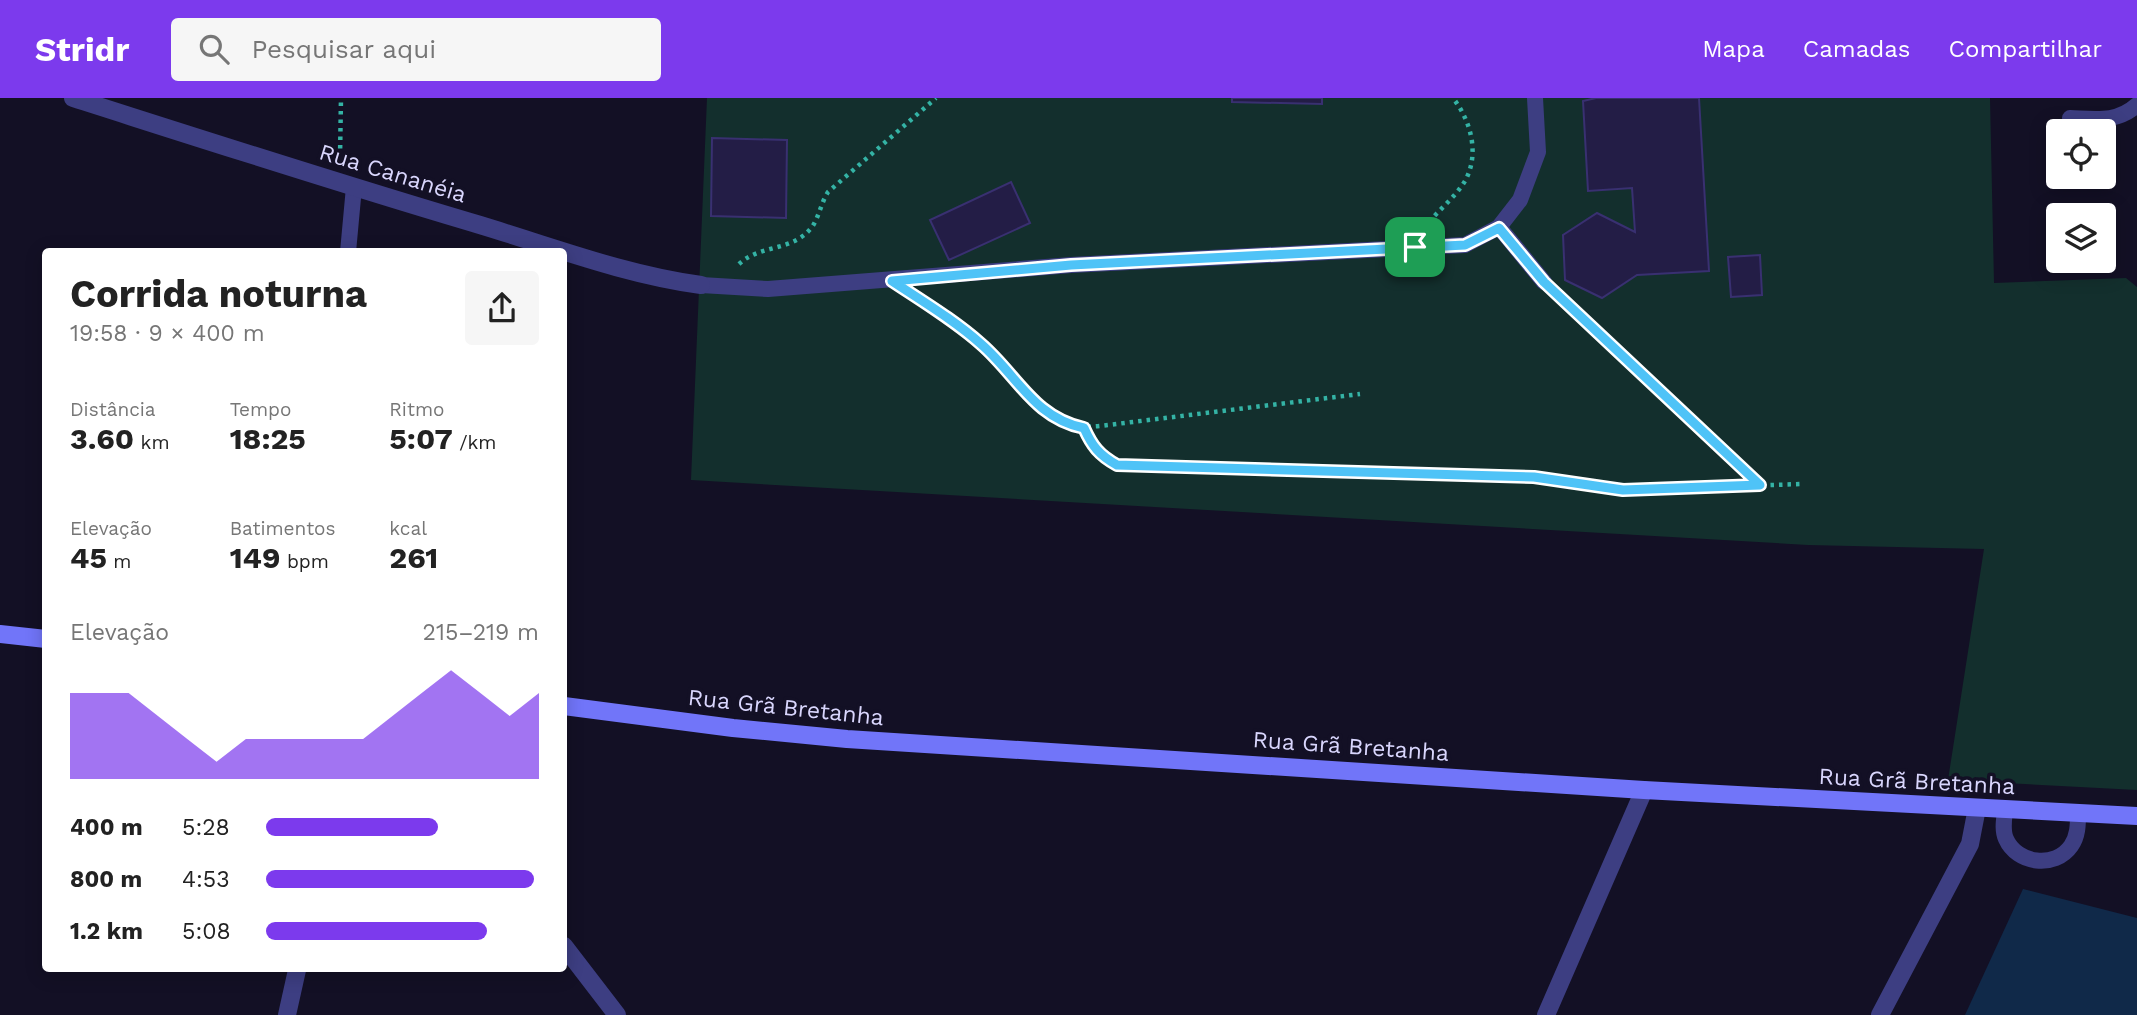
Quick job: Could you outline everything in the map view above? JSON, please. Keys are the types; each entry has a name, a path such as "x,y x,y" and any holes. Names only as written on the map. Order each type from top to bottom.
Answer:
{"street":[{"name":"Rua Cananéia","path":"73,98 556,248"},
{"name":"Rua Cananéia","path":"567,251 639,273 701,285"},
{"path":"0,634 42,639"},
{"name":"Rua Grã Bretanha","path":"567,706 733,728 847,739 1644,790 2137,816"},
{"path":"1546,1015 1644,790"},
{"path":"1880,1015 1970,844 1977,808"},
{"path":"567,950 617,1015"},
{"path":"288,1015 297,972"}],"lane":[{"path":"701,285 768,289 1071,265 1465,245 1499,228 1520,200 1538,152 1535,98"},
{"path":"2070,118 2112,120 2127,114 2137,105"},
{"path":"346,185 348,248"},
{"path":"1499,228 1544,282"},
{"path":"2004,811 2005,836 2009,843 2024,857 2036,861 2051,860 2070,848 2077,832 2078,813"}],"path":[{"path":"341,98 346,185"},
{"path":"722,287 746,258 798,240 813,225 828,192 936,98"},
{"path":"1415,247 1424,229 1465,181 1471,166 1473,139 1465,117 1453,98"},
{"path":"892,281 978,342 1004,365 1036,404 1051,416 1084,428 1360,394"},
{"path":"1544,282 1760,485"},
{"path":"1084,428 1101,457 1117,465 1534,477 1623,490 1802,484"}],"green space":[{"path":"707,98 1990,98 1994,283 2126,278 2137,287 2137,790 1948,780 1984,549 1808,545 691,480"}],"water":[{"path":"2023,889 2137,918 2137,1015 1965,1015"}],"building":[{"path":"1232,98 1322,98 1322,104 1232,102"},
{"path":"1596,98 1699,98 1709,271 1637,275 1602,298 1565,280 1563,235 1597,213 1635,232 1632,188 1588,191 1583,101"},
{"path":"712,138 787,140 786,218 711,216"},
{"path":"1011,182 1030,223 949,260 930,220"},
{"path":"1760,255 1762,295 1731,297 1728,257"}],"route":[{"path":"1499,228 1544,282 1760,485 1623,490 1534,477 1117,465 1101,457 1084,428 1051,416 1036,404 1004,365 978,342 892,281 1071,265 1415,247 1465,245 1499,228"}]}
